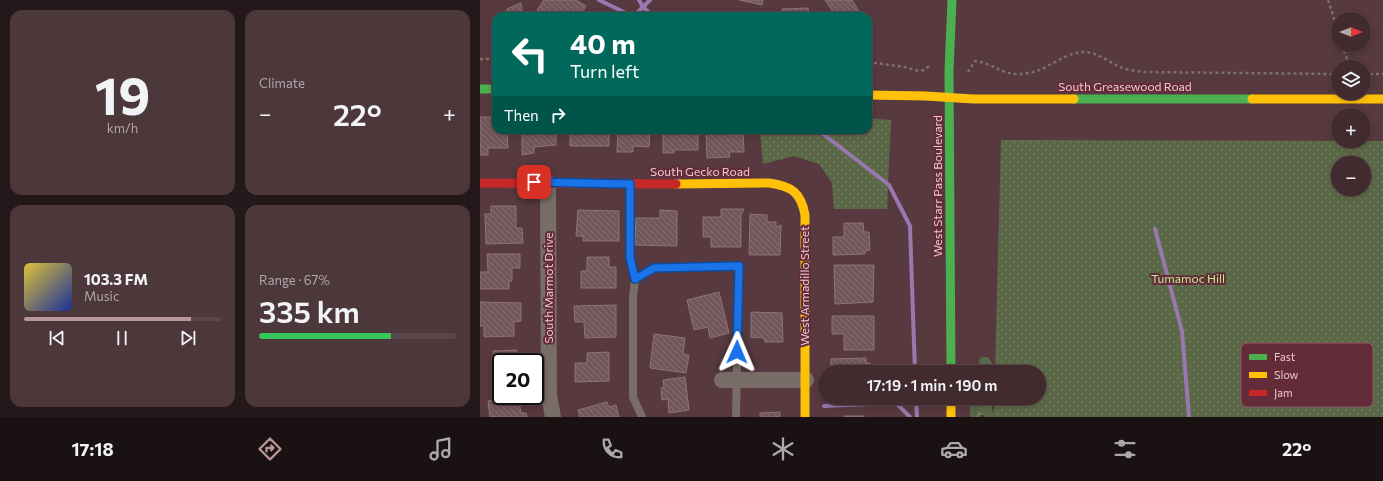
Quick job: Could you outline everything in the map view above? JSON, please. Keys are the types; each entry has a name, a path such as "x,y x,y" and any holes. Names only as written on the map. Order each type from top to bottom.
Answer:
{"street":[{"name":"West Starr Pass Boulevard","path":"951,365 949,71 952,0"},
{"path":"480,89 492,89"},
{"name":"South Greasewood Road","path":"872,95 950,98 1383,99"},
{"name":"South Gecko Road","path":"480,183 769,183 784,186 798,194"},
{"name":"South Marmot Drive","path":"548,183 549,396 553,417"},
{"name":"West Armadillo Street","path":"798,194 802,201 805,214 805,417"},
{"path":"729,380 806,380"},
{"path":"951,405 951,417"}],"lane":[{"path":"630,184 630,258 635,279 633,397 642,417"},
{"path":"635,279 654,268 739,266 729,380 736,417"}],"path":[{"path":"1328,0 1332,12"},
{"path":"969,69 976,61 986,63 1000,71 1014,75 1028,74 1044,69 1071,54 1087,52 1121,67 1144,72 1331,74"},
{"path":"480,59 492,59"},
{"path":"872,64 904,67 919,71 928,67"},
{"path":"1371,74 1383,74"}],"green space":[{"path":"872,118 891,120 887,209 834,209 832,183 819,164 794,156 763,164 760,134 872,134"},
{"name":"Tumamoc Hill","path":"1001,140 1331,141 1331,148 1371,148 1371,141 1383,141 1383,417 994,417 994,405 1046,405 1046,365 995,365"},
{"path":"988,357 991,365 978,365 980,358"},
{"path":"970,405 975,405 974,417 970,417"},
{"path":"975,405 992,405 992,410 994,413 1013,417 985,417 984,415 980,415 979,417 974,417"}],"building":[{"path":"544,0 576,0 586,6 582,12 540,12 537,10"},
{"path":"739,0 763,0 762,5"},
{"path":"825,0 852,0 860,12 833,12"},
{"path":"521,3 522,12 507,12 507,9"},
{"path":"808,8 808,12 782,12 782,9"},
{"path":"480,117 492,117 492,134 507,134 508,148 488,148 488,155 480,155"},
{"path":"522,134 556,134 556,145 534,147 534,153 522,155"},
{"path":"570,134 609,134 609,146 570,146"},
{"path":"618,134 650,134 649,147 633,146 633,152 617,152"},
{"path":"663,134 698,134 698,150 674,150 674,153 663,153"},
{"path":"706,134 743,134 744,152 729,152 730,157 707,158"},
{"path":"491,206 516,206 516,228 522,228 523,243 486,244 485,214 491,214"},
{"path":"721,209 744,209 741,215 741,247 711,247 711,237 703,237 703,217 721,217"},
{"path":"578,210 619,211 619,241 583,241 583,236 576,236"},
{"path":"660,210 677,211 677,246 635,245 636,218 660,218"},
{"path":"750,214 767,215 767,222 776,222 776,227 781,225 780,255 749,255"},
{"path":"844,223 863,223 864,232 869,232 870,250 865,251 865,254 833,255 833,237 844,237"},
{"path":"487,254 520,254 520,268 512,268 512,281 509,281 509,289 480,289 480,272 488,272"},
{"path":"587,257 609,257 609,267 616,267 616,288 581,288 581,271 587,271"},
{"path":"834,265 874,265 873,302 835,304"},
{"path":"719,292 729,333 710,338 708,327 694,330 687,300"},
{"path":"480,302 521,303 521,321 514,322 514,336 484,337 484,326 480,326"},
{"path":"616,305 616,337 585,338 584,322 575,322 574,306"},
{"path":"751,312 782,313 783,342 765,342 764,338 751,337"},
{"path":"832,316 874,316 874,350 844,350 844,334 832,334"},
{"path":"654,334 685,338 683,354 689,355 686,373 650,368"},
{"path":"517,350 517,353 493,353 493,351"},
{"path":"609,352 609,381 575,382 575,363 587,363 587,353"},
{"path":"866,358 866,363 870,363 870,365 831,365 831,359"},
{"path":"685,377 689,410 669,413 668,399 662,400 661,388 664,387 663,380"},
{"path":"492,400 492,405 520,405 521,413 526,413 527,417 490,417 488,401"},
{"path":"607,402 609,407 616,405 619,417 580,417 578,410"},
{"path":"780,412 780,417 760,417 760,413"},
{"path":"864,416 864,417 844,417"}],"waterway":[{"path":"599,0 624,12"},
{"path":"639,0 643,7 649,12"},
{"path":"638,12 650,0"},
{"path":"823,134 889,185 910,226 915,365"},
{"path":"1155,229 1182,331 1189,417"},
{"path":"824,406 896,403 910,417"},
{"path":"916,405 917,417"}],"traffic: fast":[{"path":"951,365 949,71 952,0"},
{"path":"480,89 492,89"},
{"path":"1074,99 1252,99"}],"traffic: slow":[{"path":"872,95 973,99 1074,99"},
{"path":"1252,99 1383,99"},
{"path":"676,184 777,184 789,188 801,201 805,215 805,417"},
{"path":"951,405 951,417"}],"traffic: jam":[{"path":"480,183 676,184"}],"route":[{"path":"534,182 630,184 630,258 635,279 654,268 739,266 737,352"}]}
